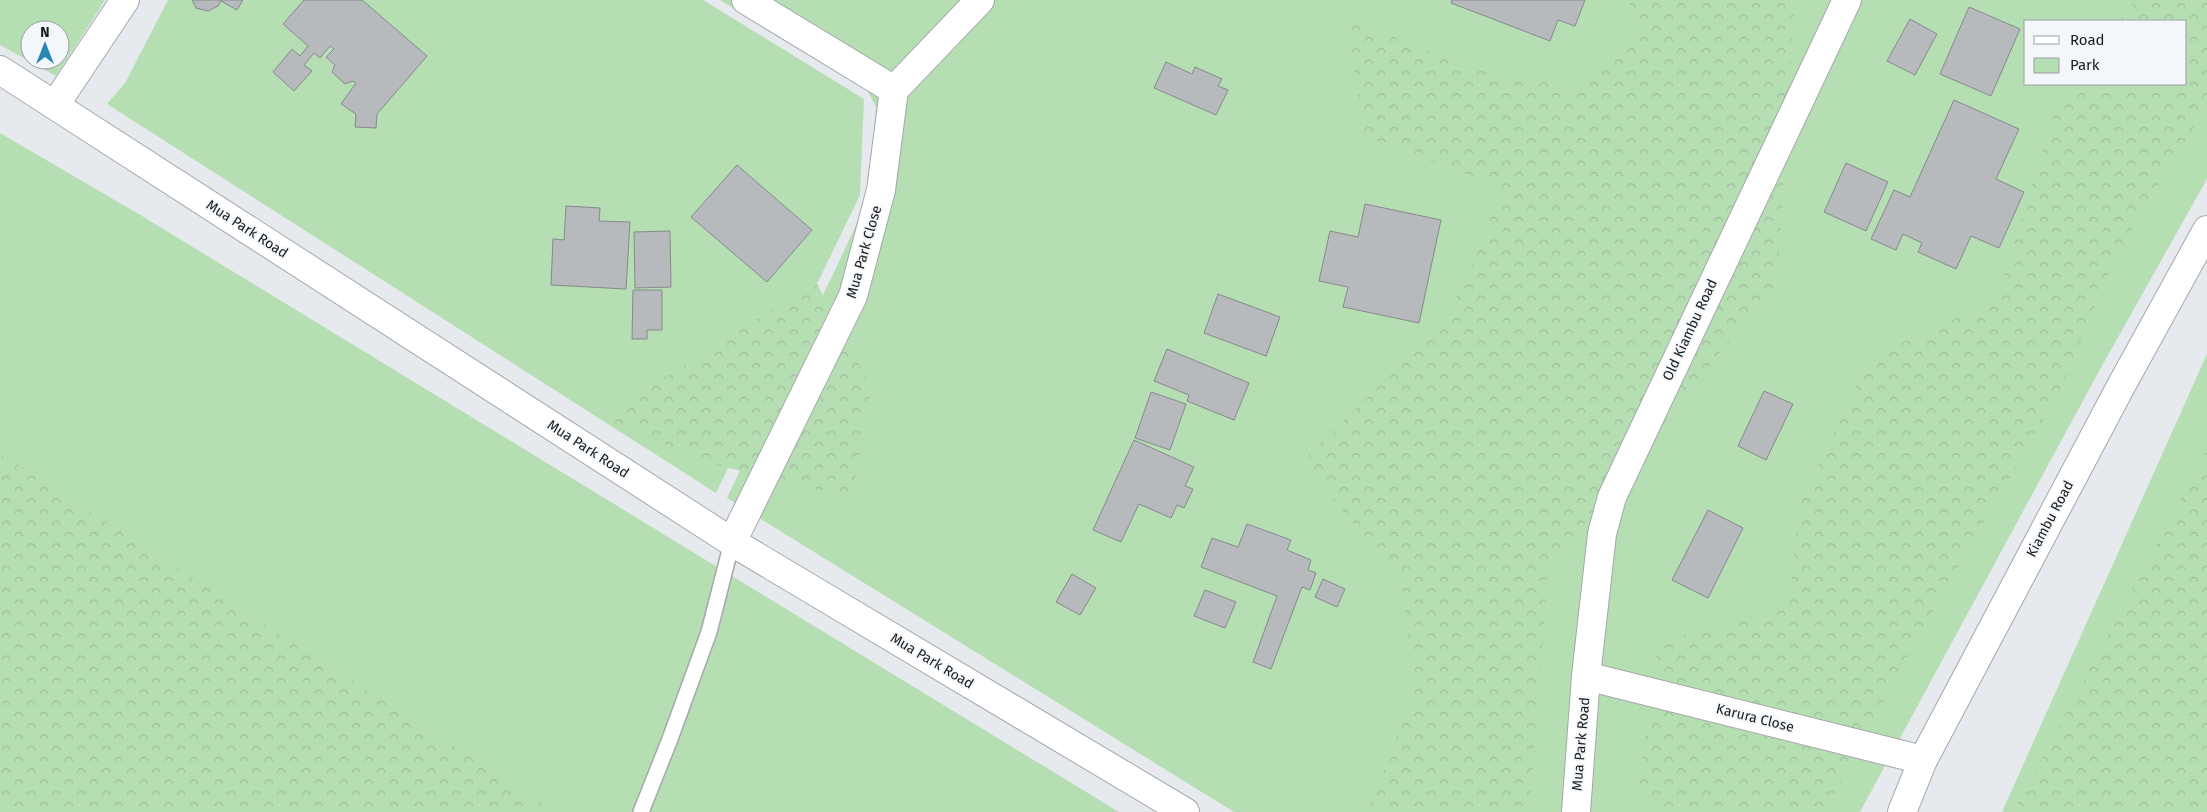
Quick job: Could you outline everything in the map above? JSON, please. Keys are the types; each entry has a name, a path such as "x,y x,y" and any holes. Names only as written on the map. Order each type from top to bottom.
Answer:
{"main road":[{"path":"55,105 125,0"},
{"path":"746,0 894,90 980,0"},
{"name":"Old Kiambu Road","path":"1586,676 1602,534 1616,487 1847,0"},
{"name":"Mua Park Road","path":"0,70 732,542 1185,812"},
{"name":"Mua Park Close","path":"732,542 853,296 881,190 894,90"},
{"name":"Kiambu Road","path":"1902,812 1923,760 2121,386 2207,230"},
{"name":"Mua Park Road","path":"1576,812 1586,676"},
{"name":"Karura Close","path":"1586,676 1923,760"}],"lane":[{"path":"641,812 709,632 732,542"}],"green space":[{"path":"0,0 105,0 70,54 70,20 20,20 20,56 0,45"},
{"path":"168,0 703,0 864,99 860,195 716,493 107,104 125,83"},
{"path":"720,0 2207,0 2207,179 2098,373 1860,812 1234,812 727,498 869,198 876,107 867,90"},
{"path":"1628,0 1800,0 1794,16 1777,282 1548,569 1531,789 1527,812 1366,812 1414,695 1402,584 1302,461 1446,321 1504,188 1363,136 1348,18 1470,69 1577,88 1640,35"},
{"path":"2136,0 2207,0 2207,105 2115,257 2064,383 1918,637 1825,812 1667,812 1638,792 1658,642 1789,608 1799,507 1869,357 1996,301 2059,98 2069,85 2187,85 2187,20 2120,20"},
{"path":"45,70 60,70 56,76"},
{"path":"0,133 142,216 1119,812 0,812"},
{"path":"816,282 871,388 852,497 708,463 602,417"},
{"path":"2207,354 2207,812 2002,812"},
{"path":"2207,450 2207,811 2013,812"},
{"path":"0,453 555,812 0,812"}],"building":[{"path":"192,0 243,0 237,10 221,1 218,6 208,11 196,8"},
{"path":"304,0 362,0 427,56 377,114 376,128 355,127 356,114 341,104 356,83 353,81 345,84 332,72 335,65 326,57 334,49 330,46 320,58 314,53 304,65 312,71 294,91 273,72 292,49 300,56 308,46 283,24"},
{"path":"1452,0 1585,0 1575,26 1558,20 1550,41 1451,3"},
{"path":"1969,7 2020,29 1991,96 1940,74"},
{"path":"1910,19 1937,34 1915,75 1887,61"},
{"path":"1166,62 1192,74 1195,67 1222,79 1218,86 1228,90 1216,115 1154,88"},
{"path":"1954,100 2019,129 1996,179 2024,192 1999,248 1971,236 1956,269 1918,252 1922,243 1903,234 1896,250 1871,239 1894,190 1910,197"},
{"path":"1846,163 1888,182 1866,231 1824,212"},
{"path":"737,165 812,230 767,282 691,217"},
{"path":"1365,204 1441,220 1419,323 1343,307 1348,287 1319,281 1330,231 1358,237"},
{"path":"566,206 600,208 599,221 630,222 626,289 551,285 553,239 564,240"},
{"path":"670,231 671,287 635,288 634,232"},
{"path":"633,290 662,290 662,330 647,330 647,339 632,339"},
{"path":"1218,294 1280,317 1266,356 1204,333"},
{"path":"1167,349 1249,383 1234,420 1187,401 1189,395 1154,381"},
{"path":"1764,391 1793,404 1766,460 1738,446"},
{"path":"1151,392 1186,404 1170,450 1135,438"},
{"path":"1134,440 1194,467 1185,486 1193,489 1184,508 1177,505 1171,518 1139,504 1121,542 1093,530"},
{"path":"1708,510 1743,528 1708,598 1672,580"},
{"path":"1247,524 1291,540 1287,550 1311,560 1308,570 1316,573 1310,590 1302,587 1271,669 1253,662 1277,596 1201,567 1212,538 1238,547"},
{"path":"1072,574 1096,588 1080,615 1056,602"},
{"path":"1323,579 1345,589 1337,607 1315,597"},
{"path":"1205,590 1236,602 1225,628 1194,616"}]}
